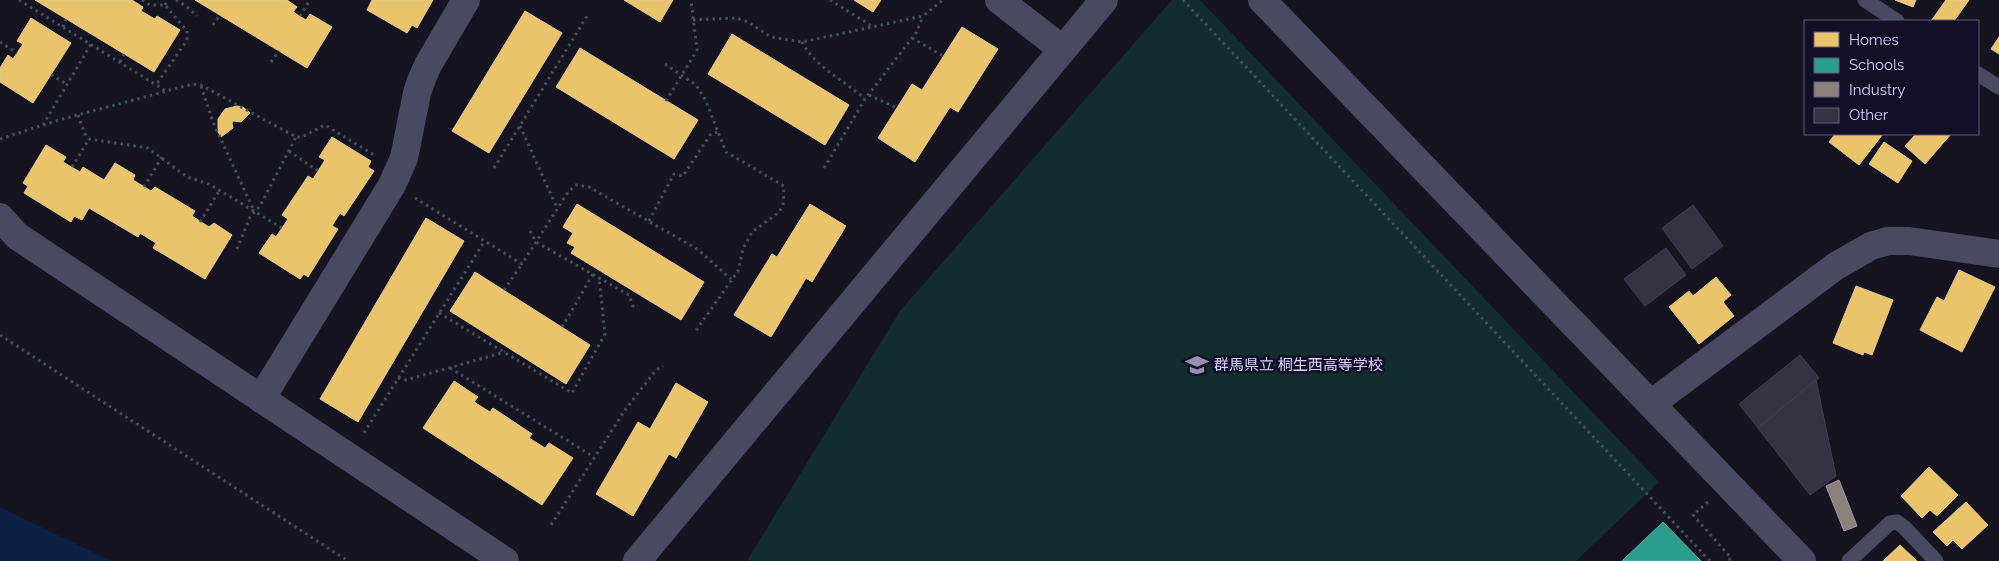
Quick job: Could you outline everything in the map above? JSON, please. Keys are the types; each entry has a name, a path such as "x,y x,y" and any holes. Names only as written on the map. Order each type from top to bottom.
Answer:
{"street":[{"path":"261,399 392,185 404,158 421,81 428,65 466,0"},
{"path":"999,0 1062,48"},
{"path":"637,561 1062,48 1104,0"},
{"path":"1262,0 1802,561"},
{"path":"0,218 17,236 505,561"},
{"path":"1651,404 1836,266 1871,246 1888,241 1909,241 1999,254"}],"lane":[{"path":"1865,0 1896,20"},
{"path":"1979,75 1999,87"},
{"path":"1849,561 1890,523 1897,522 1936,561"}],"path":[{"path":"19,0 166,91"},
{"path":"142,0 150,5 165,5 187,31 187,40 156,84"},
{"path":"165,5 168,0"},
{"path":"176,0 198,16"},
{"path":"300,16 310,0"},
{"path":"666,101 697,50 691,0"},
{"path":"830,0 873,26"},
{"path":"824,168 865,100 912,38 923,16 943,0"},
{"path":"1183,0 1710,561"},
{"path":"213,25 219,16"},
{"path":"494,168 587,16"},
{"path":"694,20 736,18 748,22 771,37 802,42 923,16"},
{"path":"63,27 66,19"},
{"path":"912,38 943,56"},
{"path":"0,42 17,53"},
{"path":"802,42 808,53 829,73 850,85 865,100"},
{"path":"42,125 91,44"},
{"path":"270,62 279,51"},
{"path":"120,62 124,54"},
{"path":"665,64 696,85 705,99 726,152 784,186 783,206 778,213 752,232 743,249 738,271 695,332"},
{"path":"51,75 67,84"},
{"path":"0,139 78,114 193,84 201,85 296,137 302,137 325,125 380,159"},
{"path":"201,85 213,122 254,211"},
{"path":"869,95 897,108"},
{"path":"78,114 90,139 148,148 187,178 209,184 282,228"},
{"path":"520,126 558,209"},
{"path":"649,221 674,174 684,176 710,135 717,132"},
{"path":"238,249 254,211 260,206 296,137"},
{"path":"72,167 90,139"},
{"path":"289,152 318,171"},
{"path":"144,187 162,157"},
{"path":"504,290 568,192 576,185 589,187 697,249 731,279"},
{"path":"200,222 219,191"},
{"path":"410,196 522,264"},
{"path":"530,231 536,242 629,295 634,309"},
{"path":"362,436 484,242"},
{"path":"562,326 593,274"},
{"path":"439,313 572,393 605,334 599,277"},
{"path":"0,335 348,561"},
{"path":"398,378 406,380 505,352"},
{"path":"552,525 625,410 656,370 662,366"},
{"path":"450,368 595,457"},
{"path":"1708,502 1694,516 1731,558 1728,561"}],"green space":[{"name":"群馬県立 桐生西高等学校","path":"1172,0 1200,0 1659,482 1576,561 750,561 748,559 900,311"}],"water":[{"path":"0,507 111,561 0,561"}],"building: Homes":[{"path":"35,0 132,0 143,7 141,11 155,19 157,16 180,30 154,72"},
{"path":"195,0 287,0 297,7 293,12 306,20 310,14 332,27 307,68"},
{"path":"372,0 433,0 417,28 412,25 407,33 367,10"},
{"path":"624,0 673,0 660,22"},
{"path":"854,0 881,0 873,12"},
{"path":"1895,0 1916,0 1913,7"},
{"path":"1946,0 1969,0 1955,20 1932,20"},
{"path":"525,11 562,33 489,153 452,131"},
{"path":"31,18 71,43 33,103 0,82 0,68 8,55 13,59 23,44 17,41"},
{"path":"962,27 998,49 958,112 950,107 915,162 878,138 912,84 922,90"},
{"path":"732,34 849,105 825,145 708,74"},
{"path":"1999,37 1999,54 1991,49"},
{"path":"580,48 698,120 674,159 556,87"},
{"path":"237,106 243,107 250,113 241,122 233,121 233,128 221,137 218,132 218,119 225,109"},
{"path":"1834,135 1882,135 1859,165 1829,142"},
{"path":"1915,135 1950,135 1925,164 1905,146"},
{"path":"332,137 371,161 368,167 374,171 344,216 340,213 332,226 338,229 308,277 304,274 300,279 259,253 272,234 276,237 288,219 282,215 308,176 313,179 325,160 319,157"},
{"path":"1884,142 1912,161 1898,183 1869,164"},
{"path":"46,145 66,157 63,162 80,172 83,167 104,180 115,163 135,175 133,180 151,191 155,187 195,211 192,216 209,227 214,223 232,235 205,279 153,248 156,243 140,233 138,237 89,208 82,220 74,216 71,222 24,193 28,186 23,183"},
{"path":"577,204 704,282 681,320 571,253 575,247 567,243 573,233 563,227"},
{"path":"810,204 846,226 812,282 806,278 771,337 734,315 772,254 777,257"},
{"path":"426,218 464,241 358,422 320,399"},
{"path":"1959,270 1995,287 1962,352 1920,330 1937,297 1944,301"},
{"path":"475,272 590,345 566,384 450,311"},
{"path":"1716,277 1731,295 1723,302 1734,316 1699,344 1669,307 1689,291 1693,296"},
{"path":"1856,286 1893,300 1872,355 1864,352 1863,355 1833,343"},
{"path":"454,381 478,397 474,402 490,412 493,408 532,434 529,438 545,448 549,443 573,458 542,505 423,428"},
{"path":"676,383 708,402 676,458 669,454 633,516 596,494 638,422 650,429"},
{"path":"1929,467 1958,495 1937,516 1930,510 1922,518 1901,496"},
{"path":"1966,502 1988,525 1962,549 1953,540 1947,546 1933,532"},
{"path":"1900,545 1917,561 1883,561"}],"building: Schools":[{"path":"1663,522 1701,561 1622,561"}],"building: Industry":[{"path":"1839,480 1857,526 1844,531 1826,486"}],"building: Other":[{"path":"1693,205 1723,246 1692,269 1662,228"},
{"path":"1666,248 1686,275 1645,306 1624,279"},
{"path":"1800,355 1819,378 1758,428 1739,404"},
{"path":"1816,380 1836,476 1810,495 1758,428"}],"place":[{"name":"群馬県立 桐生西高等学校","path":"1197,365"}]}
